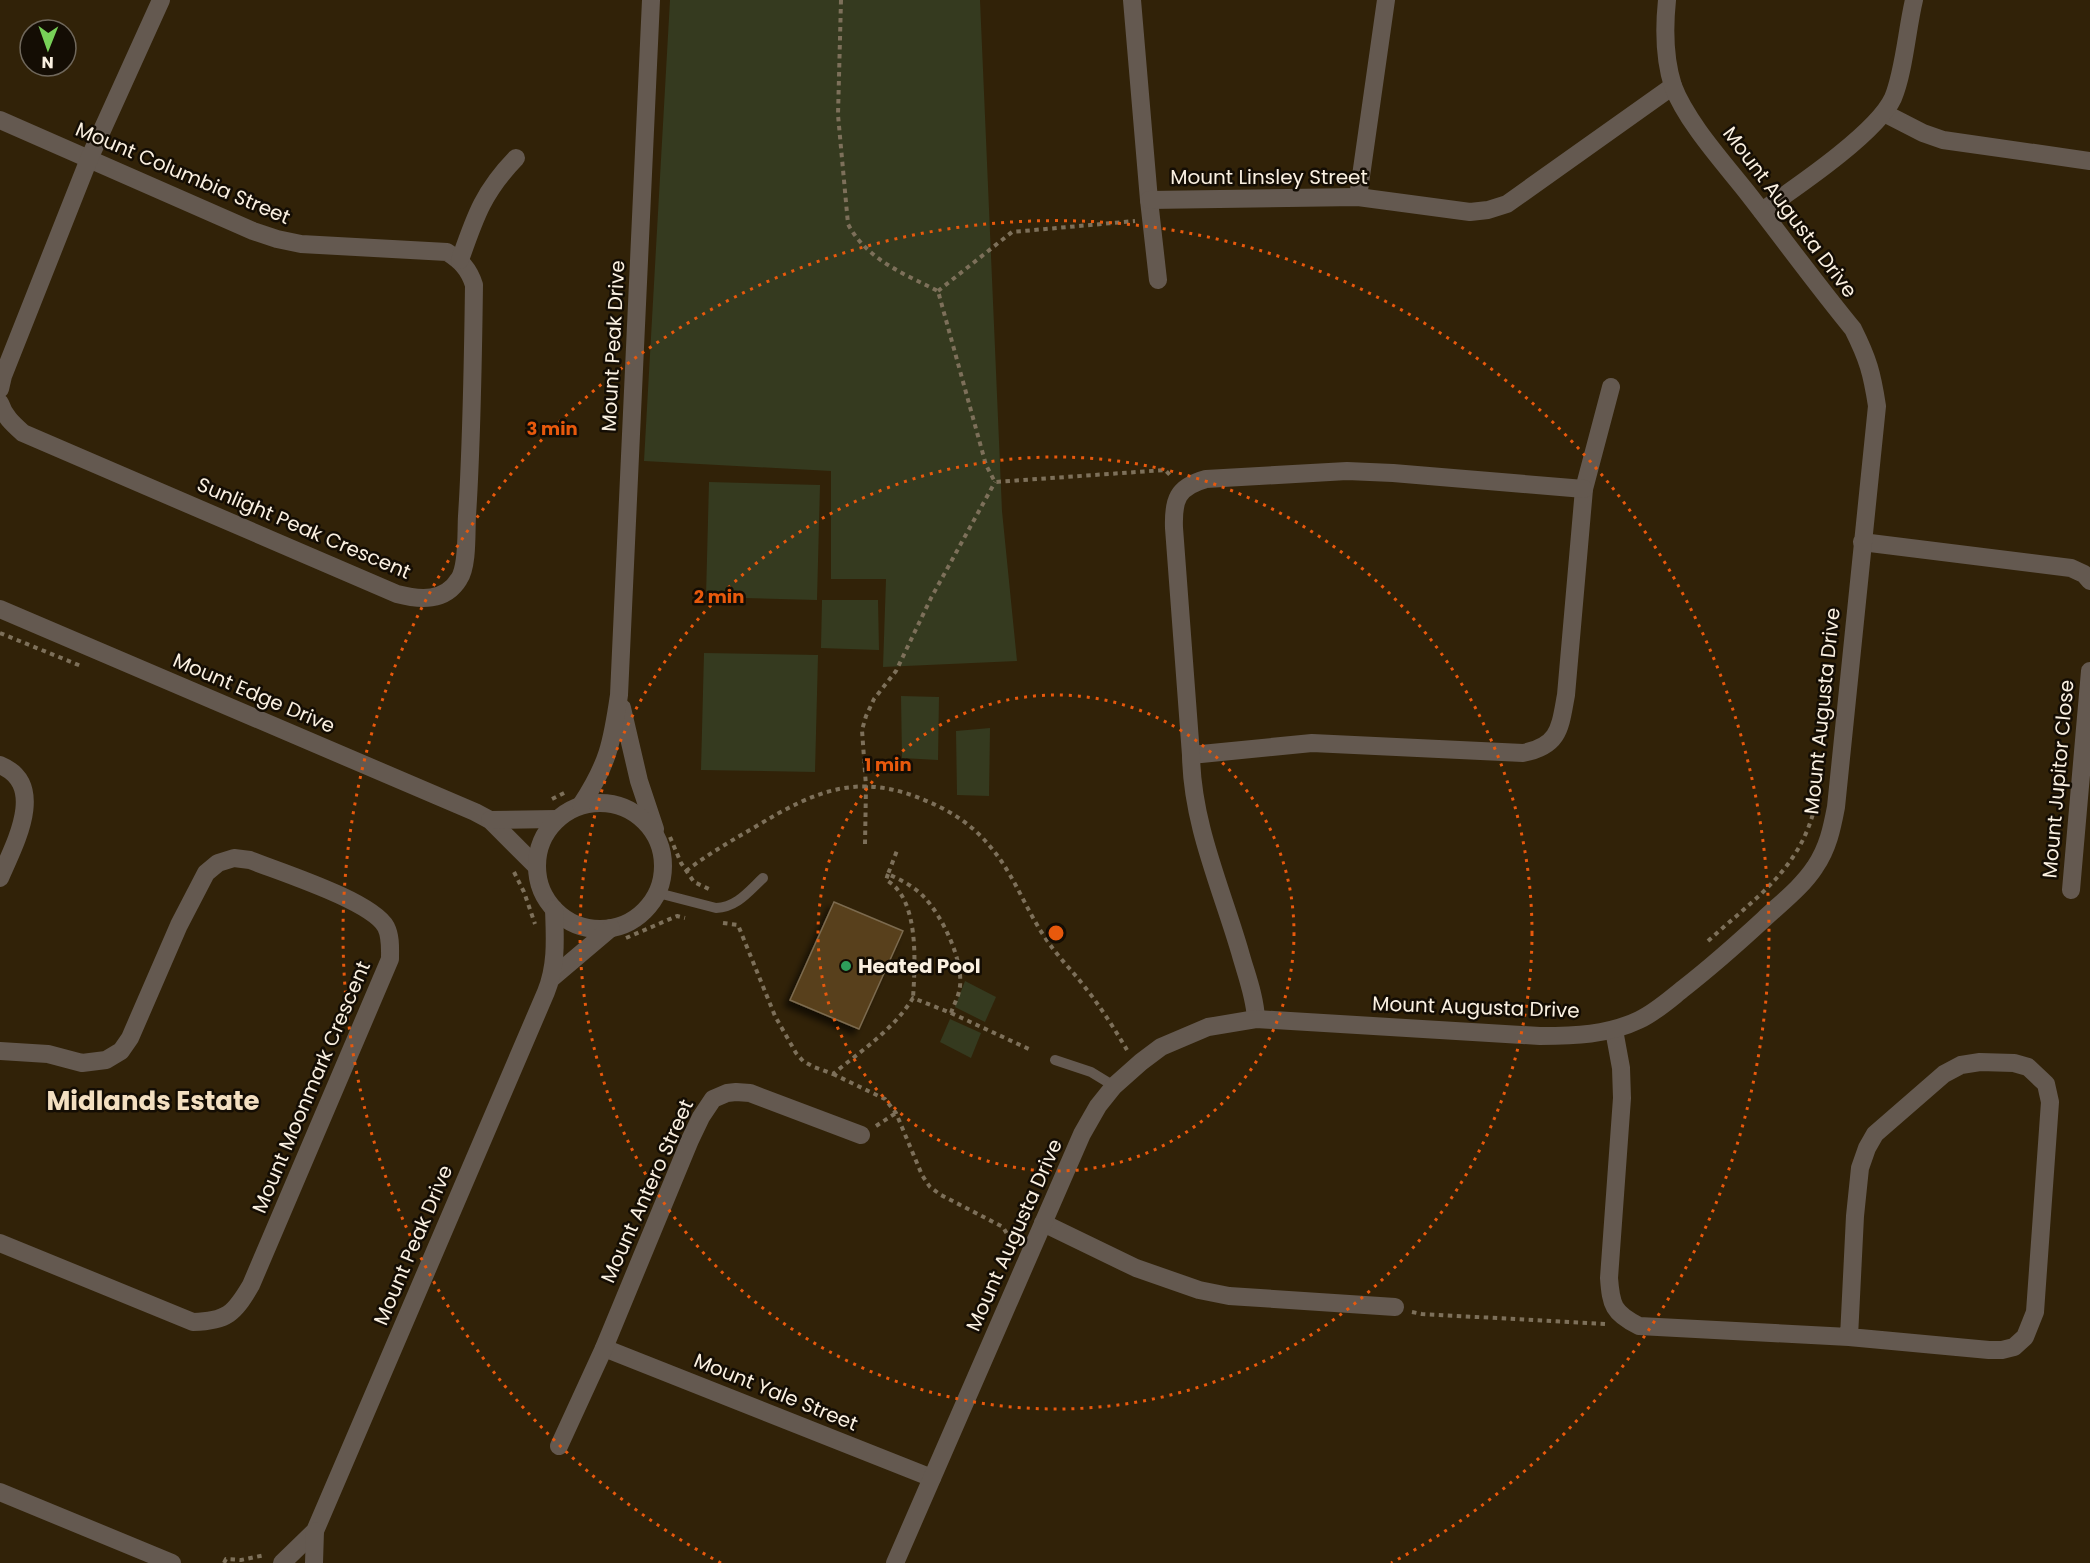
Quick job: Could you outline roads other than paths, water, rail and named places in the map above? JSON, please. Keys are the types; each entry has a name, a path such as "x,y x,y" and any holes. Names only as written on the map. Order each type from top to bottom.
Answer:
{"street":[{"path":"0,389 3,376 89,159 161,0"},
{"name":"Mount Peak Drive","path":"580,805 604,767 612,744 619,695 651,0"},
{"name":"Mount Linsley Street","path":"1132,0 1158,280"},
{"path":"1358,197 1386,0"},
{"name":"Mount Augusta Drive","path":"894,1563 1082,1134 1108,1082 1161,1047 1208,1027 1256,1019 1540,1036 1574,1036 1614,1030 1640,1020 1659,1007 1728,952 1798,887 1814,869 1824,852 1832,830 1836,807 1876,406 1868,359 1853,330 1687,114 1673,86 1666,57 1664,34 1667,0"},
{"path":"1762,211 1868,130 1884,113 1892,100 1898,82 1914,0"},
{"name":"Mount Linsley Street","path":"1149,200 1358,197 1470,212 1488,210 1507,204 1673,86"},
{"path":"1884,113 1923,134 1943,140 2090,160"},
{"name":"Mount Columbia Street","path":"0,120 253,231 277,239 301,244 447,252 460,260"},
{"path":"460,260 477,211 497,177 516,158"},
{"name":"Sunlight Peak Crescent","path":"0,403 2,411 10,422 23,433 397,594 430,599 448,590 460,578 465,556 472,440 474,285 470,272 460,260"},
{"path":"1191,755 1312,743 1523,753 1535,751 1556,737 1561,725 1566,695 1584,489 1611,387"},
{"path":"1256,1019 1249,983 1201,830 1192,782 1173,512 1183,488 1206,478 1347,471 1584,489"},
{"path":"1862,542 2071,568 2084,574 2090,581"},
{"name":"Mount Edge Drive","path":"0,609 490,820 537,867"},
{"name":"Mount Jupitor Close","path":"2071,890 2090,671"},
{"name":"Mount Peak Drive","path":"619,695 639,781 661,846 664,875 658,893 639,916 621,926 601,929 580,926 562,916 544,894 537,867 542,840 557,819 580,805 598,802 625,807 647,822 657,837"},
{"path":"0,765 9,769 21,782 25,808 18,836 0,878"},
{"name":"Mount Edge Drive","path":"490,820 557,819"},
{"name":"Mount Moonmark Crescent","path":"0,1051 48,1054 82,1063 106,1060 121,1051 130,1038 179,925 206,873 218,863 234,858 250,860 343,897 372,912 386,927 390,942 390,959 251,1286 233,1312 213,1321 193,1322 0,1243"},
{"name":"Mount Peak Drive","path":"314,1563 315,1531 552,978 555,951 554,909"},
{"name":"Mount Peak Drive","path":"552,978 611,928"},
{"path":"1614,1030 1621,1068 1622,1098 1610,1266 1611,1297 1616,1311 1623,1318 1639,1326 1849,1337 1989,1350 2014,1347 2025,1337 2035,1312 2050,1102 2046,1084 2028,1067 2014,1063 1991,1062 1961,1065 1944,1074 1875,1134 1860,1168 1855,1216 1849,1337"},
{"name":"Mount Antero Street","path":"559,1446 604,1348 690,1140 713,1099 726,1093 750,1093 861,1136"},
{"path":"1043,1223 1136,1268 1199,1290 1228,1296 1395,1307"},
{"name":"Mount Yale Street","path":"604,1348 932,1478"},
{"path":"0,1492 172,1563"},
{"name":"Mount Peak Drive","path":"282,1563 315,1531"}],"lane":[{"path":"658,893 716,908 726,908 734,904 763,878"},
{"path":"1055,1060 1108,1082"}],"place":[{"name":"Heated Pool","path":"846,966"}],"district":[{"name":"Midlands Estate","path":"153,1101"}]}
